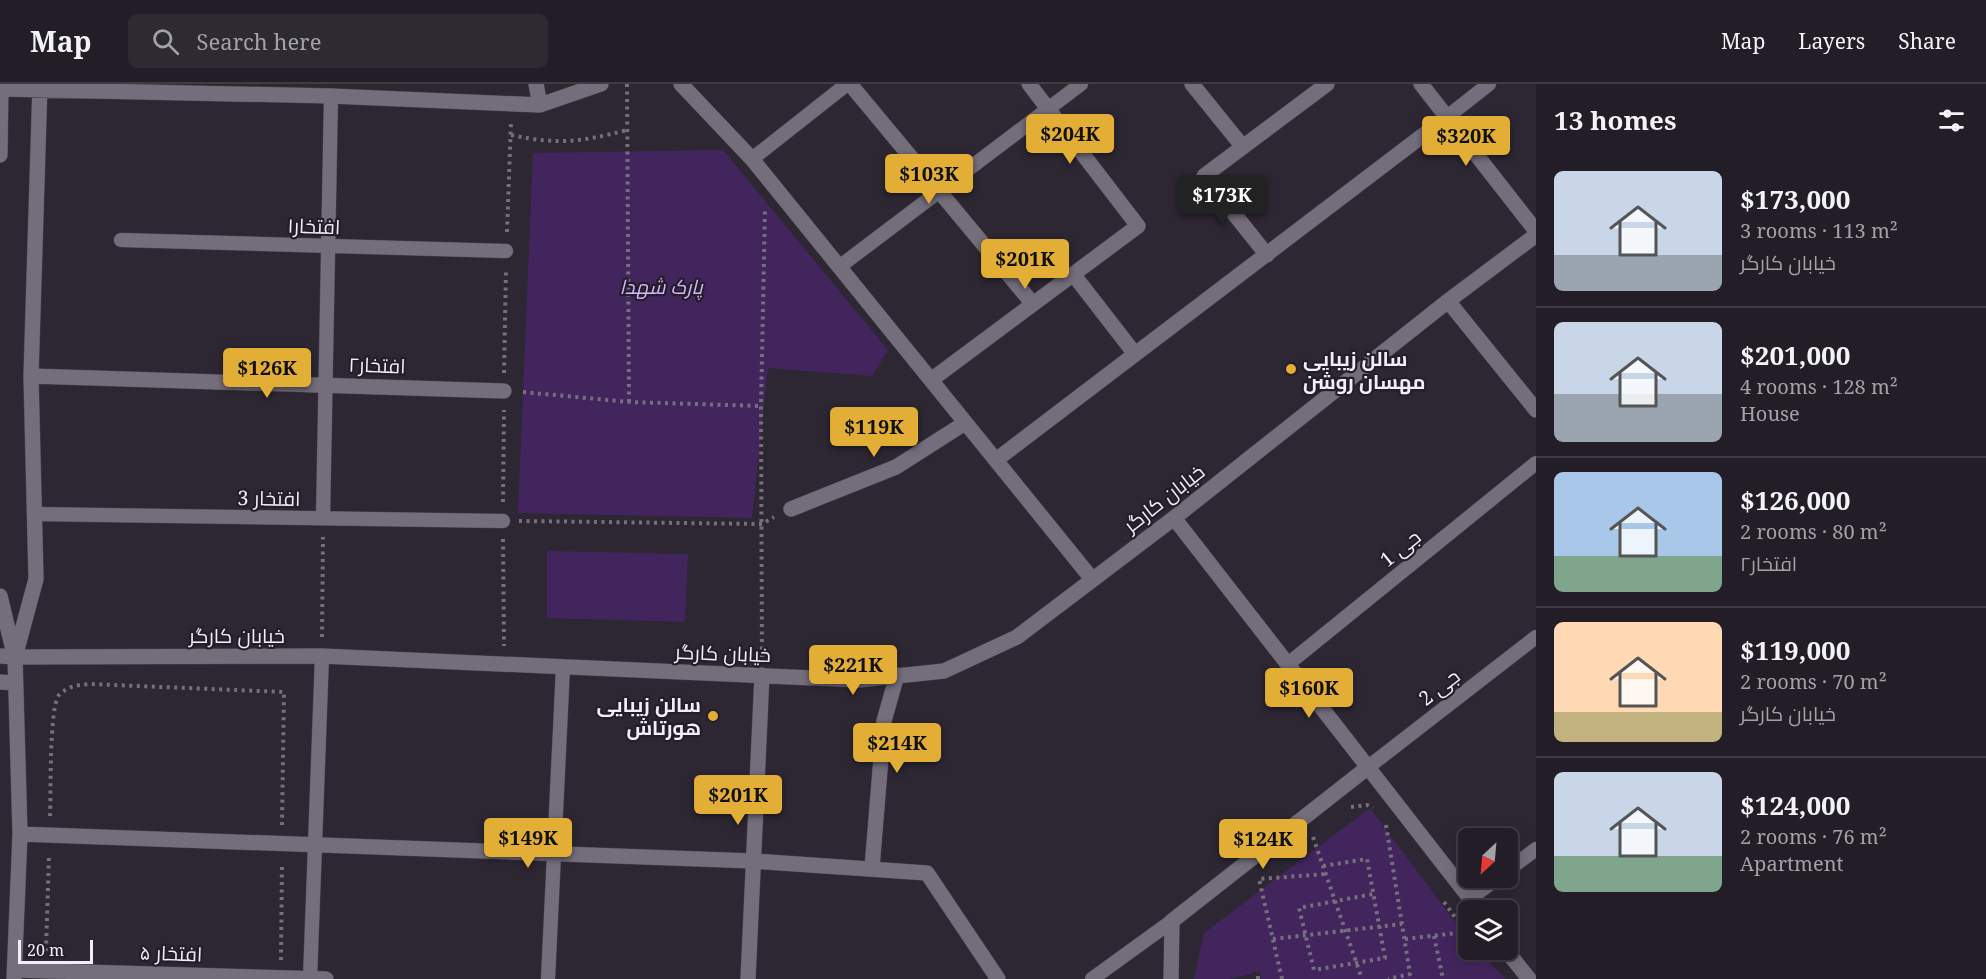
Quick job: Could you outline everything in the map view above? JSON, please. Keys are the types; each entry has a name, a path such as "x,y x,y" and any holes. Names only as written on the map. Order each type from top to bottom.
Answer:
{"street":[{"path":"536,84 540,105"},
{"path":"0,155 1,86 540,105 601,84"},
{"path":"681,84 752,159 1092,579"},
{"path":"848,84 1033,304"},
{"path":"932,380 1138,226 1029,84"},
{"path":"1192,84 1243,147"},
{"path":"1267,255 1204,177 1327,84"},
{"path":"1421,84 1536,232"},
{"path":"8,656 36,579 31,376 40,87"},
{"path":"996,460 1447,117"},
{"name":"خیابان کارگر","path":"8,656 322,656 859,680 944,671 1017,637 1174,518 1536,232"},
{"path":"1073,274 1135,354"},
{"path":"1448,301 1536,410"},
{"name":"افتخار۲","path":"31,376 504,391"},
{"path":"791,509 896,467 965,423"},
{"path":"1174,518 1472,900"},
{"path":"0,596 8,656 20,834 15,975"},
{"path":"748,979 762,675"},
{"path":"872,868 884,721 897,675"},
{"path":"1171,979 1172,921 1367,768"},
{"path":"20,834 753,861 927,873 998,979"},
{"path":"1514,960 1529,979"},
{"name":"افتخار ۵","path":"15,975 45,971 326,979"}],"lane":[{"path":"752,159 848,84"},
{"path":"839,267 1081,84"},
{"path":"1447,117 1489,84"},
{"path":"323,518 331,96"},
{"name":"افتخار۱","path":"122,240 506,251"},
{"name":"جی 1","path":"1288,664 1536,463"},
{"name":"افتخار 3","path":"34,514 503,521"},
{"name":"جی 2","path":"1367,768 1536,637"},
{"path":"310,979 322,656"},
{"path":"548,979 563,667"},
{"path":"1518,862 1536,849"},
{"path":"1479,900 1489,888"},
{"path":"1092,979 1172,921"}],"path":[{"path":"627,84 628,402"},
{"path":"511,135 558,143 591,139 627,130"},
{"path":"762,675 761,406 766,177"},
{"path":"504,391 628,402 761,406"},
{"path":"503,521 762,524 791,509"},
{"path":"322,656 323,518"},
{"path":"45,971 53,714 58,697 71,686 89,684 284,692"},
{"path":"1344,812 1352,806 1367,805 1377,810"},
{"path":"1388,979 1410,974 1386,823 1393,832"},
{"path":"1304,844 1321,831"},
{"path":"1313,837 1362,979"},
{"path":"1323,866 1367,859 1374,894 1385,958 1314,970 1299,908 1374,894"},
{"path":"1250,886 1268,872"},
{"path":"1259,879 1326,874"},
{"path":"1259,879 1282,979"},
{"path":"1440,896 1458,921"},
{"path":"1273,939 1402,924"},
{"path":"1404,939 1458,935"},
{"path":"1434,936 1443,979"}],"green space":[{"name":"پارک شهدا","path":"723,150 888,350 872,376 768,368 752,518 518,513 533,153"},
{"path":"547,551 688,554 685,622 547,618"},
{"path":"1370,808 1458,926 1458,960 1488,960 1505,979 1261,979 1260,971 1230,979 1194,979 1204,933"}],"place":[{"name":"سالن زیبایی مهسان روشن","path":"1291,369"},
{"name":"سالن زیبایی هورتاش","path":"713,716"}]}
